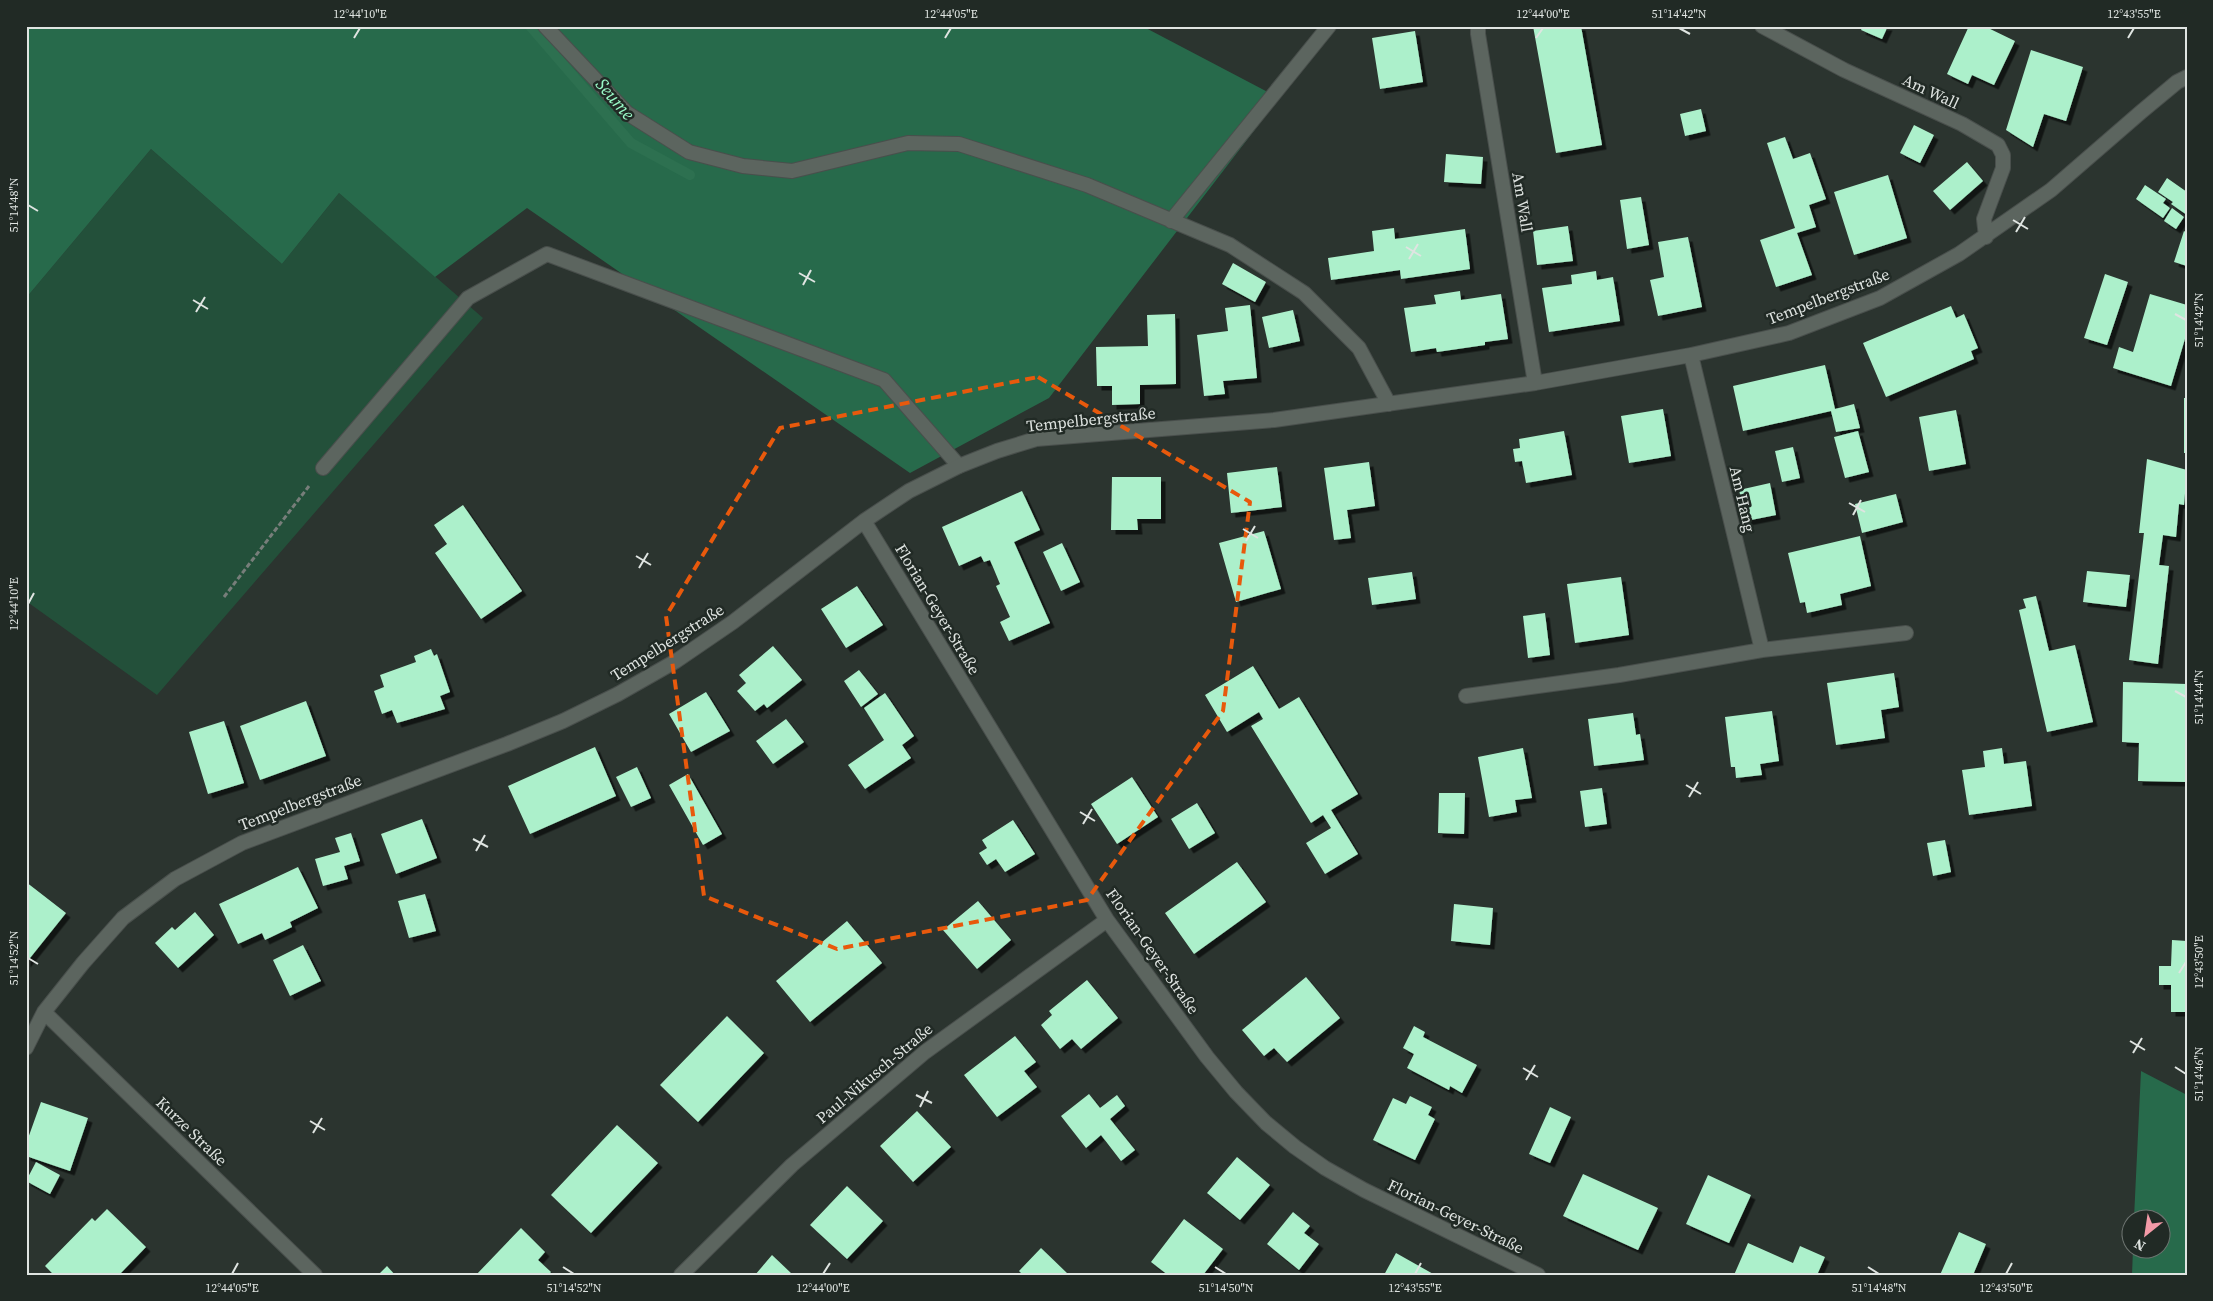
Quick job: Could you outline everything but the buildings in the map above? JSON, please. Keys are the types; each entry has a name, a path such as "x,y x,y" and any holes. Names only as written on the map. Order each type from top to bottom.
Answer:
{"street":[{"path":"545,26 627,113 689,152 743,166 792,171 908,143 959,144 1087,185 1230,245 1304,293 1359,348 1388,404"},
{"path":"1171,220 1329,26"},
{"name":"Am Wall","path":"1478,26 1535,383"},
{"name":"Am Wall","path":"1762,26 1844,70 1962,124 1998,145 2003,154 2003,168 1984,218 1986,237"},
{"name":"Tempelbergstraße","path":"26,1048 44,1012 83,963 123,918 175,879 242,843 507,744 563,721 618,694 676,661 734,622 864,521 909,491 959,466 997,451 1036,439 1274,420 1388,404 1535,383 1691,355 1789,333 1880,298 1938,267 1986,237 2052,190 2177,82 2187,78"},
{"path":"322,468 468,298 546,254 884,380 959,466"},
{"name":"Am Hang","path":"1691,355 1762,650"},
{"name":"Florian-Geyer-Straße","path":"864,521 1107,920 1207,1056 1236,1092 1266,1123 1318,1163 1364,1190 1518,1271 1538,1275"},
{"path":"1466,696 1619,675 1762,650 1906,633"},
{"name":"Paul-Nikusch-Straße","path":"681,1275 792,1165 925,1052 1107,920"},
{"name":"Kurze Straße","path":"44,1012 315,1275"}],"path":[{"path":"224,597 322,468"}],"highlighted area":[{"path":"1038,377 1250,502 1223,711 1087,900 837,949 704,896 666,616 780,428"}],"green space":[{"path":"26,26 1142,26 1279,98 1049,398 910,473 527,208 435,277 339,193 282,264 151,149 26,298"},
{"path":"151,149 282,264 339,193 483,318 157,695 26,601 26,298"},
{"path":"2141,1071 2187,1095 2187,1275 2132,1275 2133,1258 2170,1258 2170,1208 2134,1208"}],"waterway":[{"name":"Seume","path":"530,26 631,143 690,175"}]}
